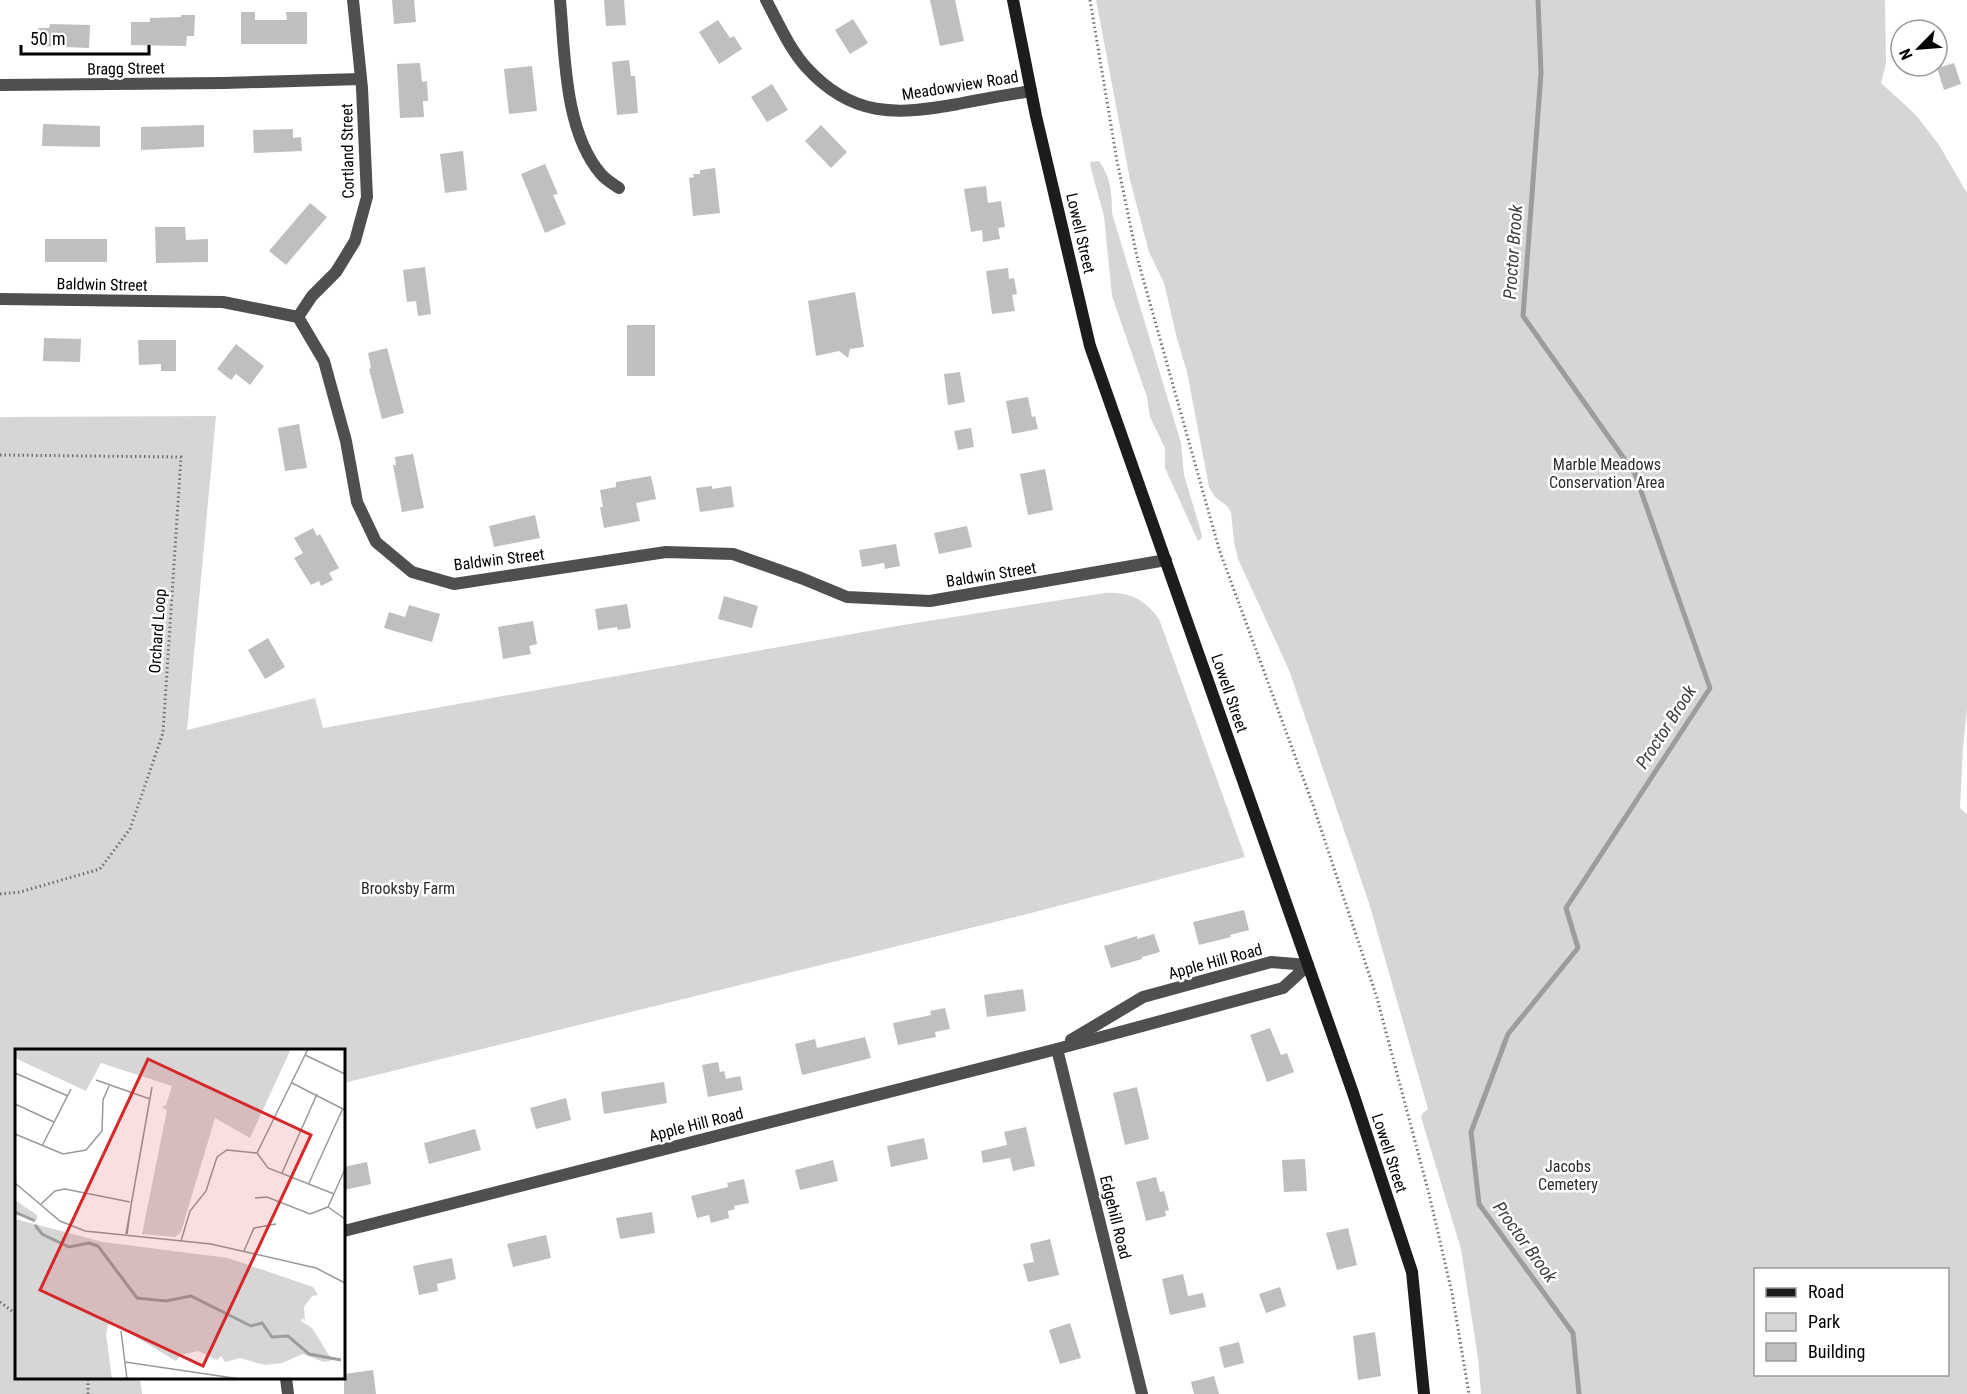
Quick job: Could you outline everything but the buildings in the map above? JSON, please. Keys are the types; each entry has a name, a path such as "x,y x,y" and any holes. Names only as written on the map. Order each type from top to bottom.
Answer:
{"main road":[{"name":"Lowell Street","path":"1013,0 1031,91 1090,346 1353,1094 1412,1272 1424,1394"}],"street":[{"name":"Cortland Street","path":"298,317 312,296 336,272 355,241 367,197 361,79 353,0"},
{"path":"560,0 571,103 582,142 591,160 603,176 619,188"},
{"name":"Meadowview Road","path":"766,0 790,44 806,67 839,95 859,104 879,110 904,112 1031,91"},
{"name":"Bragg Street","path":"0,86 361,79"},
{"name":"Baldwin Street","path":"0,299 223,302 298,317 324,361 346,441 357,502 376,542 412,572 454,584 666,552 733,554 847,597 930,601 1166,560"},
{"name":"Apple Hill Road","path":"1057,1049 1143,997 1270,962 1308,965"},
{"name":"Apple Hill Road","path":"345,1231 1057,1049 1283,988 1308,965"},
{"name":"Edgehill Road","path":"1057,1049 1143,1394"},
{"path":"286,1379 288,1394"}],"path":[{"path":"1090,0 1117,161 1139,267 1219,549 1312,805 1386,1028 1432,1204 1452,1293 1469,1394"},
{"name":"Orchard Loop","path":"0,455 181,457 163,733 130,829 100,869 20,892 0,894"},
{"path":"0,1302 15,1313"}],"green space":[{"name":"Marble Meadows Conservation Area","path":"1096,0 1885,0 1886,64 1881,83 1916,115 1939,145 1967,193 1967,709 1960,808 1967,814 1967,1394 1481,1394 1478,1358 1461,1249 1421,1117 1428,1109 1369,903 1289,670 1238,559 1231,512 1215,497 1209,487 1187,372 1164,283 1149,252 1130,180"},
{"path":"1099,161 1108,180 1112,213 1181,443 1184,475 1202,535 1198,541 1165,468 1165,448 1150,417 1147,397 1112,296 1104,216 1090,162"},
{"name":"Brooksby Farm","path":"216,416 187,730 315,698 323,728 897,626 1114,593 1129,595 1143,602 1159,619 1245,857 1035,912 345,1083 345,1049 15,1049 15,1379 140,1379 142,1394 0,1394 0,417"}],"waterway":[{"name":"Proctor Brook","path":"1538,0 1541,73 1523,316 1635,474 1710,688 1566,908 1578,948 1508,1034 1471,1132 1479,1204 1573,1333 1579,1394"}],"park label":[{"name":"Jacobs Cemetery","path":"1568,1175"}]}
